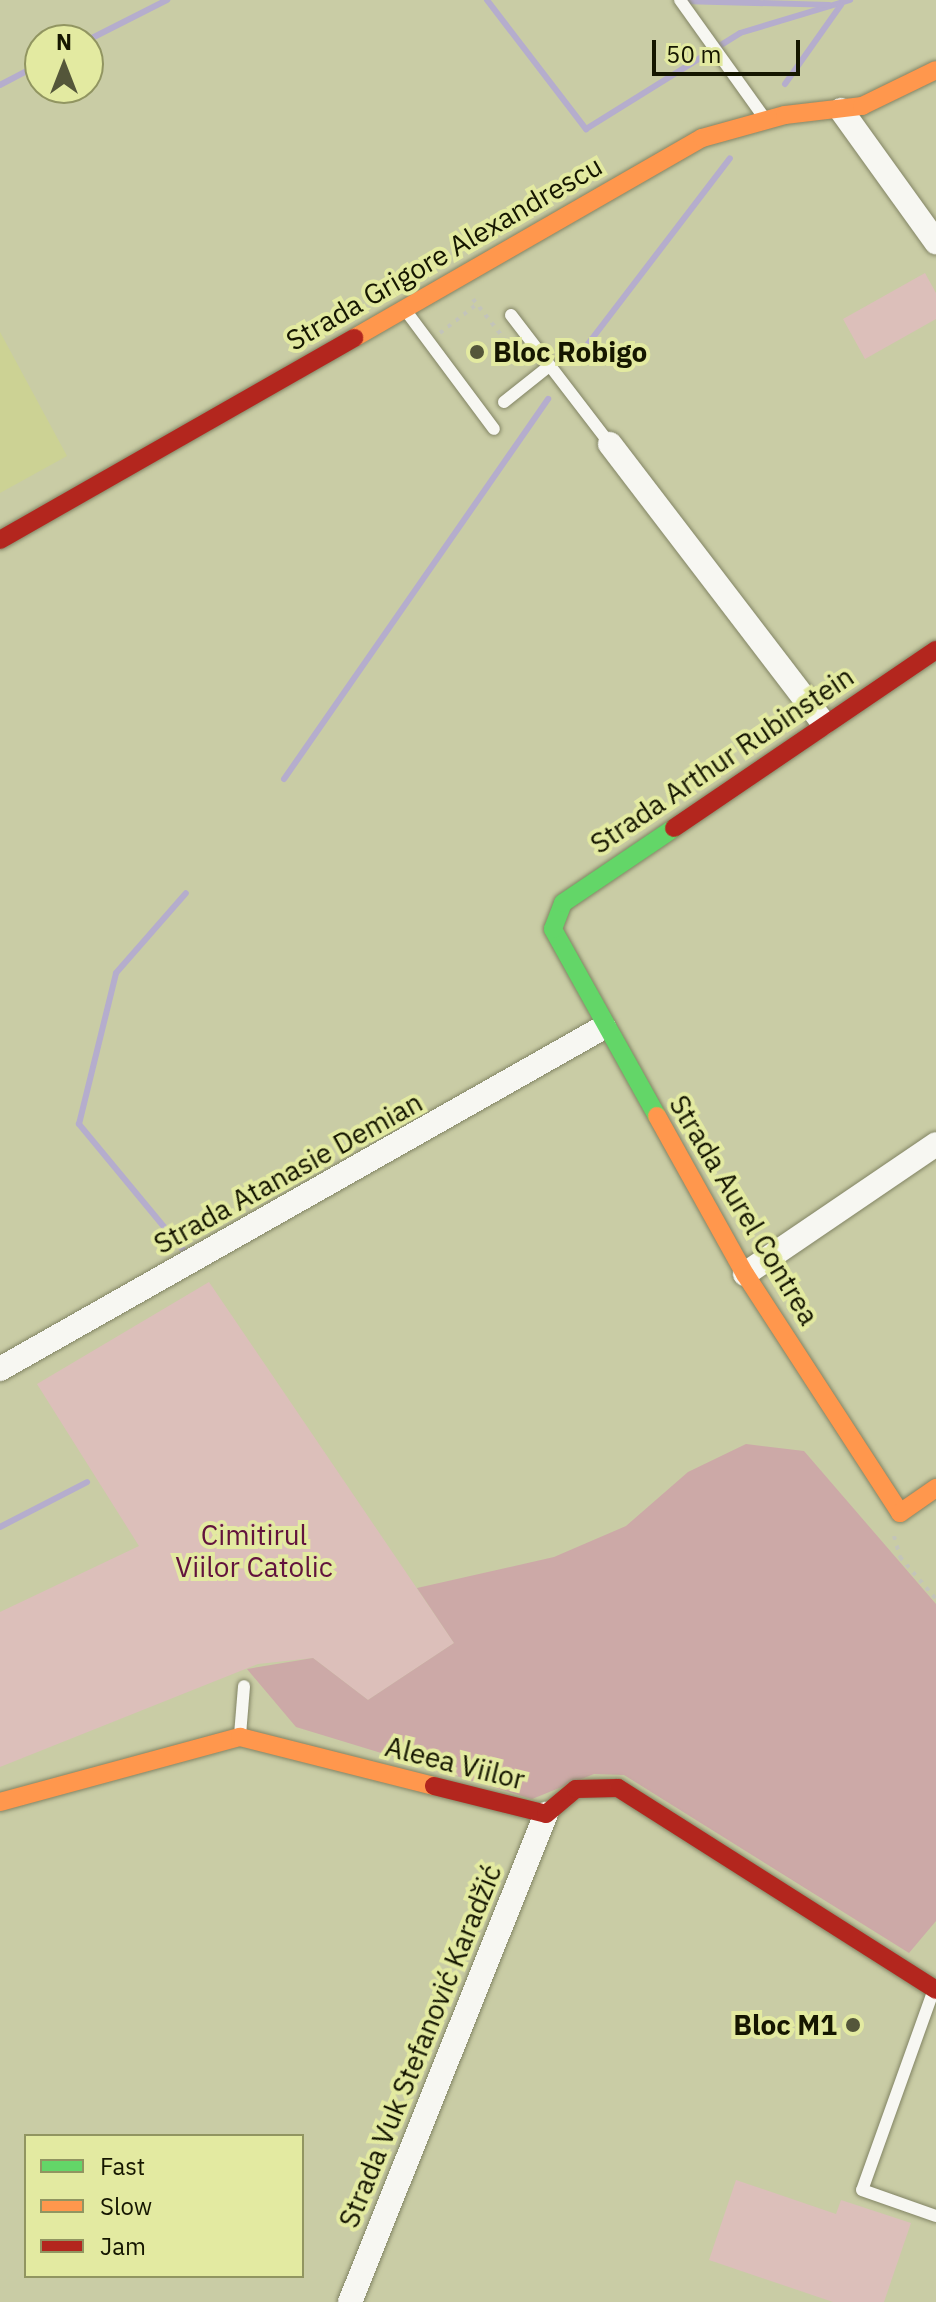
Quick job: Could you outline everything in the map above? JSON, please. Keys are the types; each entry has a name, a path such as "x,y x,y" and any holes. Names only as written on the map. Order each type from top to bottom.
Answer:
{"street":[{"name":"Strada Grigore Alexandrescu","path":"0,540 702,138 764,119 841,110 892,95 936,70"},
{"path":"841,110 936,242"},
{"path":"610,444 823,723"},
{"name":"Strada Arthur Rubinstein","path":"553,929 563,903 823,723 936,650"},
{"name":"Strada Aurel Contrea","path":"553,929 604,1027 745,1274 900,1513"},
{"name":"Strada Atanasie Demian","path":"0,1369 604,1027"},
{"path":"745,1274 936,1144"},
{"path":"900,1513 936,1488"},
{"name":"Aleea Viilor","path":"0,1802 240,1737 546,1814 576,1789 618,1788 935,1990"},
{"name":"Strada Vuk Stefanović Karadžić","path":"350,2302 546,1814"}],"lane":[{"path":"680,0 764,119"},
{"path":"404,308 494,429"},
{"path":"511,315 610,444"},
{"path":"504,402 548,367"},
{"path":"240,1737 244,1686"},
{"path":"935,1990 862,2190 936,2216"}],"path":[{"path":"456,278 535,378"},
{"path":"429,342 477,304"},
{"path":"900,1513 894,1540 900,1557 936,1599"}],"shaded area":[{"path":"0,332 67,456 0,493"},
{"path":"746,1444 804,1451 936,1604 936,1921 909,1953 624,1775 594,1774 532,1799 296,1727 247,1669 313,1658 368,1700 454,1643 417,1588 554,1557 626,1526 688,1472"}],"green space":[{"path":"925,273 936,293 936,319 865,359 843,319"},
{"name":"Cimitirul Viilor Catolic","path":"209,1282 454,1643 368,1700 313,1658 258,1664 0,1767 0,1612 139,1546 37,1384"},
{"path":"736,2180 836,2214 841,2200 911,2223 884,2302 833,2302 709,2260"}],"waterway":[{"path":"104,32 167,0"},
{"path":"487,0 586,129 740,33 850,0"},
{"path":"681,1 829,5"},
{"path":"785,84 841,5"},
{"path":"0,85 24,72"},
{"path":"578,357 730,158"},
{"path":"284,779 548,399"},
{"path":"184,1251 79,1124 116,973 186,893"},
{"path":"0,1527 87,1482"}],"traffic: fast":[{"path":"657,1116 553,929 563,903 674,828"}],"traffic: slow":[{"path":"354,338 702,138 785,115 862,106 936,70"},
{"path":"657,1116 745,1274 900,1513 936,1488"},
{"path":"0,1802 240,1737 434,1786"}],"traffic: jam":[{"path":"0,540 354,338"},
{"path":"674,828 936,650"},
{"path":"434,1786 546,1814 576,1789 618,1788 936,1990"}],"place":[{"name":"Bloc Robigo","path":"477,352"},
{"name":"Bloc M1","path":"853,2025"}]}
